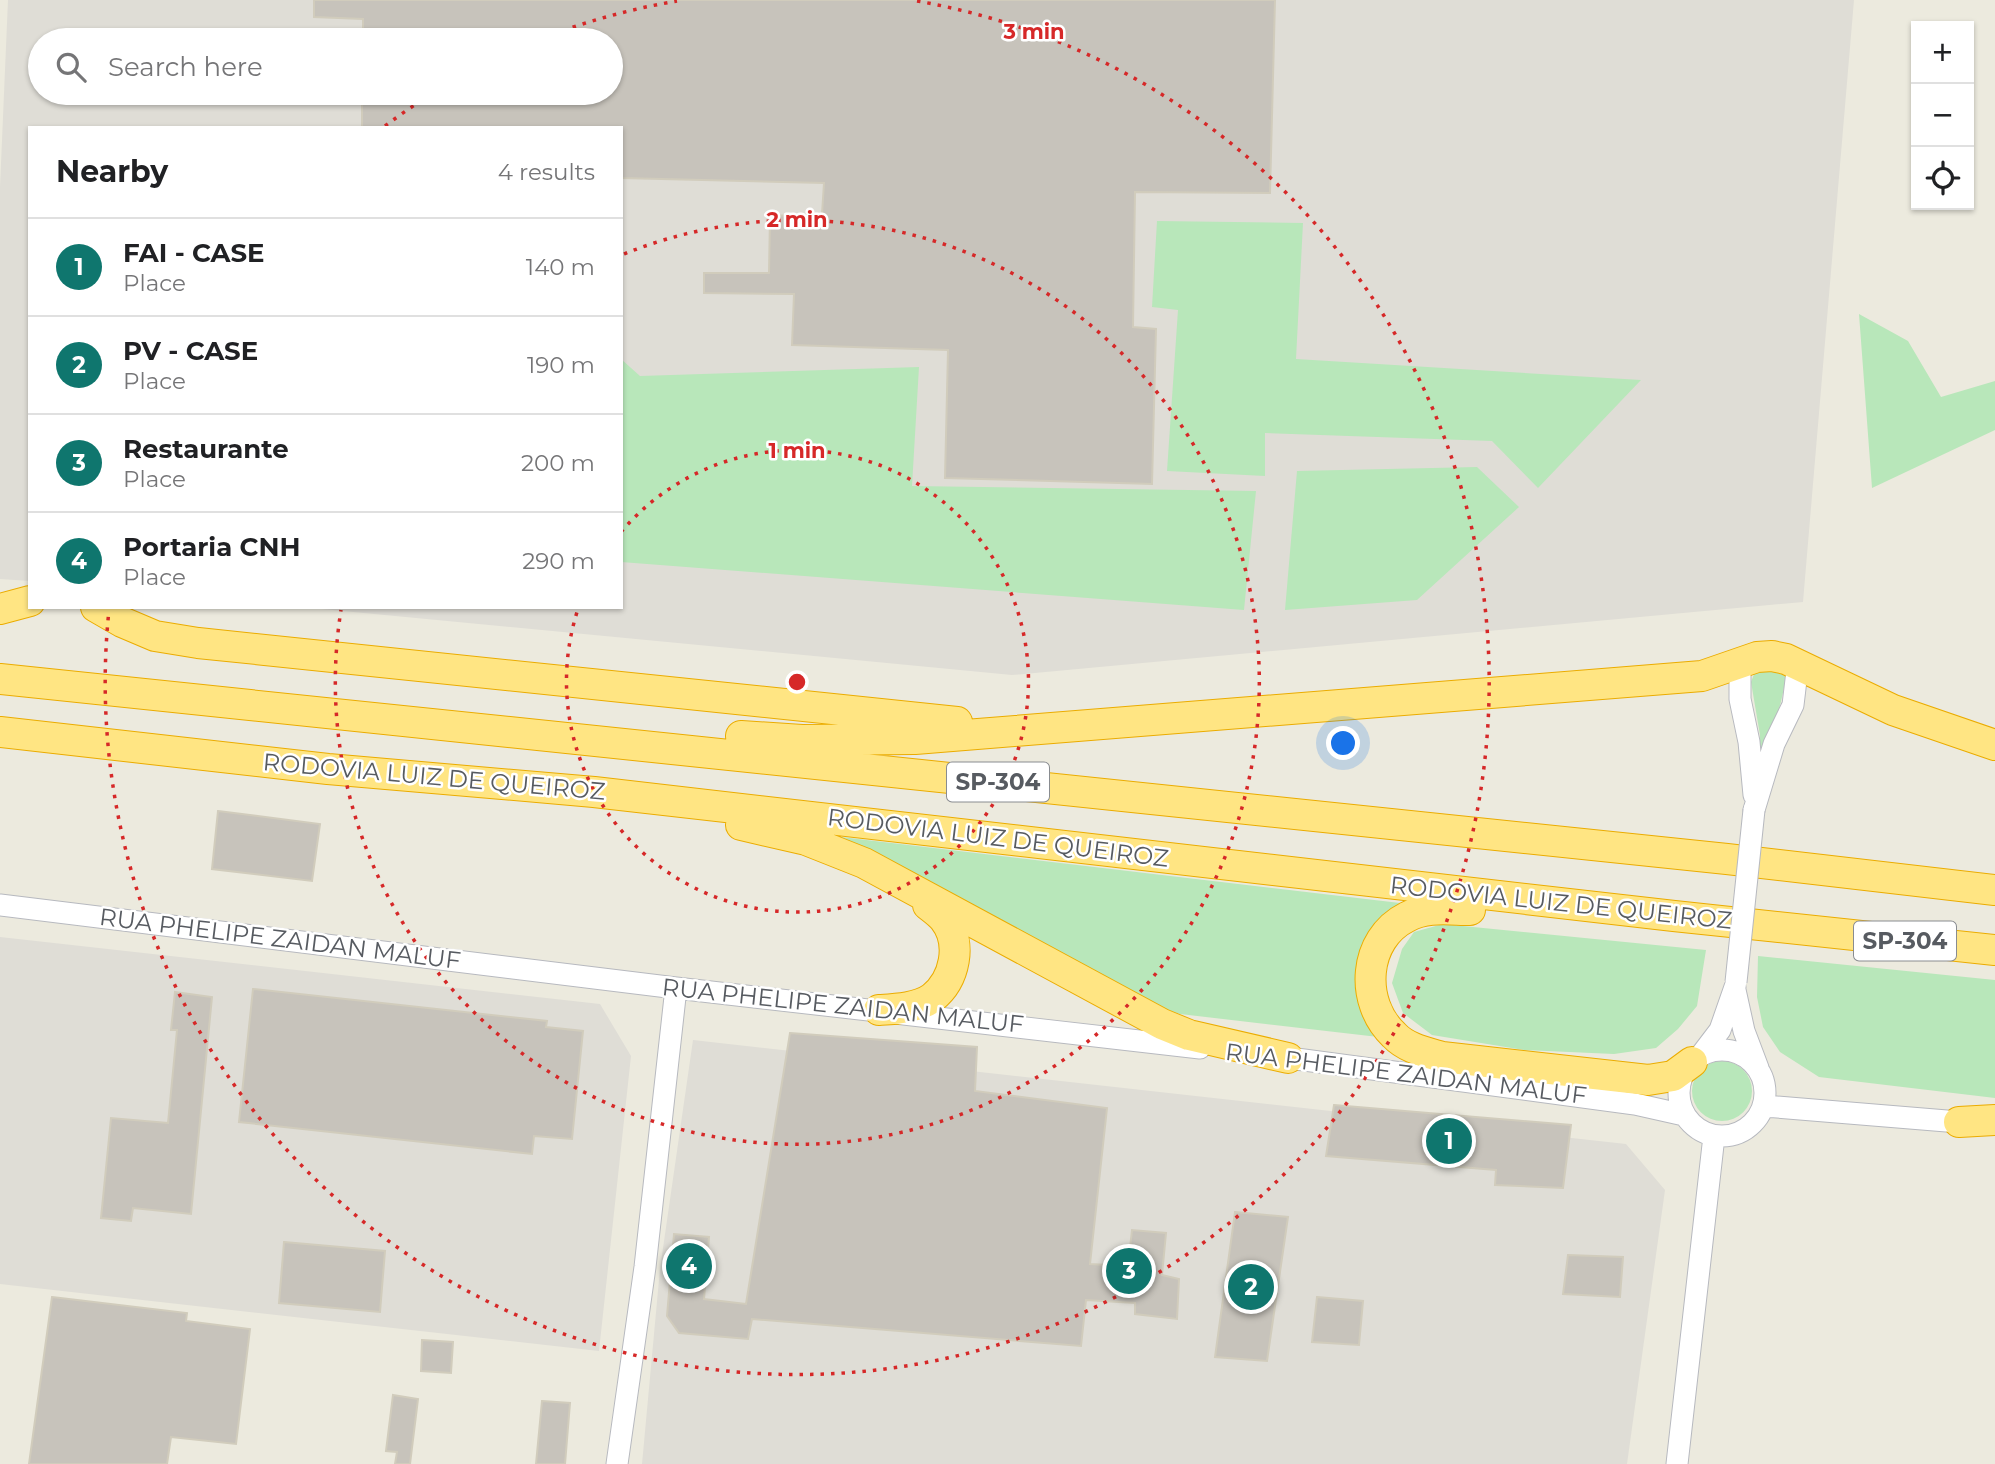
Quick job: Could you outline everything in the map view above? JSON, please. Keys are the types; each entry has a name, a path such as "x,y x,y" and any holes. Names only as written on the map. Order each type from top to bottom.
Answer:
{"highway":[{"path":"0,609 28,602"},
{"path":"99,609 155,636 198,643 1030,729"},
{"path":"364,716 802,740 915,739 1702,676 1757,657 1772,656 1798,663 1893,710 1995,745"},
{"name":"RODOVIA LUIZ DE QUEIROZ","path":"0,679 1699,856 1995,890"},
{"name":"RODOVIA LUIZ DE QUEIROZ","path":"0,732 328,769 594,792 1674,916 1995,950"},
{"path":"594,792 806,840 864,863 1162,1024 1189,1035 1288,1058"},
{"path":"879,1010 897,1009 930,999 945,982 954,961 955,945 948,925 910,888"},
{"path":"1674,916 1431,909 1409,915 1392,926 1378,943 1370,968 1370,986 1383,1024 1395,1038 1417,1050 1442,1057 1648,1080 1673,1076 1697,1058"},
{"path":"1815,931 1995,965"},
{"path":"1959,1122 1995,1120"}],"street":[{"path":"1740,662 1740,699 1749,742 1755,807"},
{"path":"1735,986 1744,1031 1766,1091 1764,1106 1757,1120 1738,1134 1714,1136 1692,1125 1684,1115 1678,1093 1680,1082 1720,1030 1735,986 1755,807 1774,744 1793,705 1798,663"},
{"name":"RUA PHELIPE ZAIDAN MALUF","path":"0,905 676,988 1288,1058 1635,1104 1684,1115"},
{"path":"617,1464 645,1267 676,988"},
{"path":"1697,1058 1714,1051 1727,1050 1740,1054 1760,1071"},
{"path":"1764,1106 1995,1126"},
{"path":"1677,1464 1714,1136"}],"shaded area":[{"path":"8,0 1854,0 1803,602 1012,675 322,609 623,609 623,126 28,126 28,581 0,579 0,187"},
{"path":"0,937 600,1004 631,1056 599,1351 0,1284"},
{"path":"693,1040 1626,1144 1665,1190 1627,1464 642,1464 660,1269"}],"green space":[{"path":"1157,221 1303,223 1296,359 1641,380 1538,488 1492,441 1265,433 1265,476 1167,471 1178,310 1152,307"},
{"path":"1859,314 1908,341 1941,397 1995,381 1995,430 1872,488"},
{"path":"623,361 640,376 919,367 912,486 1256,491 1244,610 623,562"},
{"path":"1477,467 1519,507 1417,600 1285,610 1297,471"},
{"path":"1766,665 1786,673 1778,711 1758,774 1760,735 1751,682 1756,669"},
{"path":"841,837 1417,905 1373,942 1387,1038 1180,1014 1159,1007 838,839"},
{"path":"1443,924 1706,950 1697,1006 1678,1029 1656,1048 1614,1054 1524,1050 1432,1035 1403,1013 1392,983 1402,949 1414,932"},
{"path":"1758,956 1995,980 1995,1098 1819,1077 1780,1052 1763,1027 1757,997"},
{"path":"1722,1061 1739,1066 1747,1074 1752,1091 1747,1108 1739,1116 1722,1121 1705,1116 1697,1108 1692,1091 1697,1074 1705,1066"}],"building":[{"path":"314,0 1275,0 1270,193 1135,192 1133,327 1156,329 1152,484 945,478 948,350 792,345 794,294 704,293 704,273 769,273 770,216 822,214 824,183 623,178 623,126 362,126 362,105 623,105 623,28 363,28 363,19 314,17"},
{"path":"218,811 320,824 312,881 212,869"},
{"path":"253,989 547,1021 546,1027 583,1031 572,1139 534,1136 532,1154 239,1122"},
{"path":"175,992 212,997 191,1214 133,1208 131,1221 101,1218 111,1118 168,1123 177,1030 171,1030"},
{"path":"790,1033 977,1047 975,1091 1107,1108 1090,1264 1128,1266 1132,1230 1166,1233 1162,1275 1179,1279 1177,1319 1135,1314 1135,1303 1086,1300 1081,1346 752,1319 748,1339 679,1333 667,1316 674,1234 709,1237 704,1299 746,1304"},
{"path":"1334,1105 1571,1125 1563,1188 1495,1185 1496,1170 1326,1156"},
{"path":"1235,1212 1288,1217 1267,1361 1215,1357"},
{"path":"284,1242 385,1251 380,1312 279,1303"},
{"path":"1568,1255 1623,1257 1620,1297 1563,1294"},
{"path":"52,1297 187,1313 186,1321 250,1329 236,1444 171,1437 167,1464 29,1464"},
{"path":"1317,1297 1363,1301 1359,1345 1312,1342"},
{"path":"422,1340 453,1342 451,1373 421,1371"},
{"path":"393,1395 418,1399 410,1464 395,1464 397,1452 386,1451"},
{"path":"542,1401 570,1403 565,1464 536,1464"}],"place":[{"name":"FAI - CASE","path":"1449,1141"},
{"name":"Portaria CNH","path":"689,1266"},
{"name":"Restaurante","path":"1129,1271"},
{"name":"PV - CASE","path":"1251,1287"}]}
